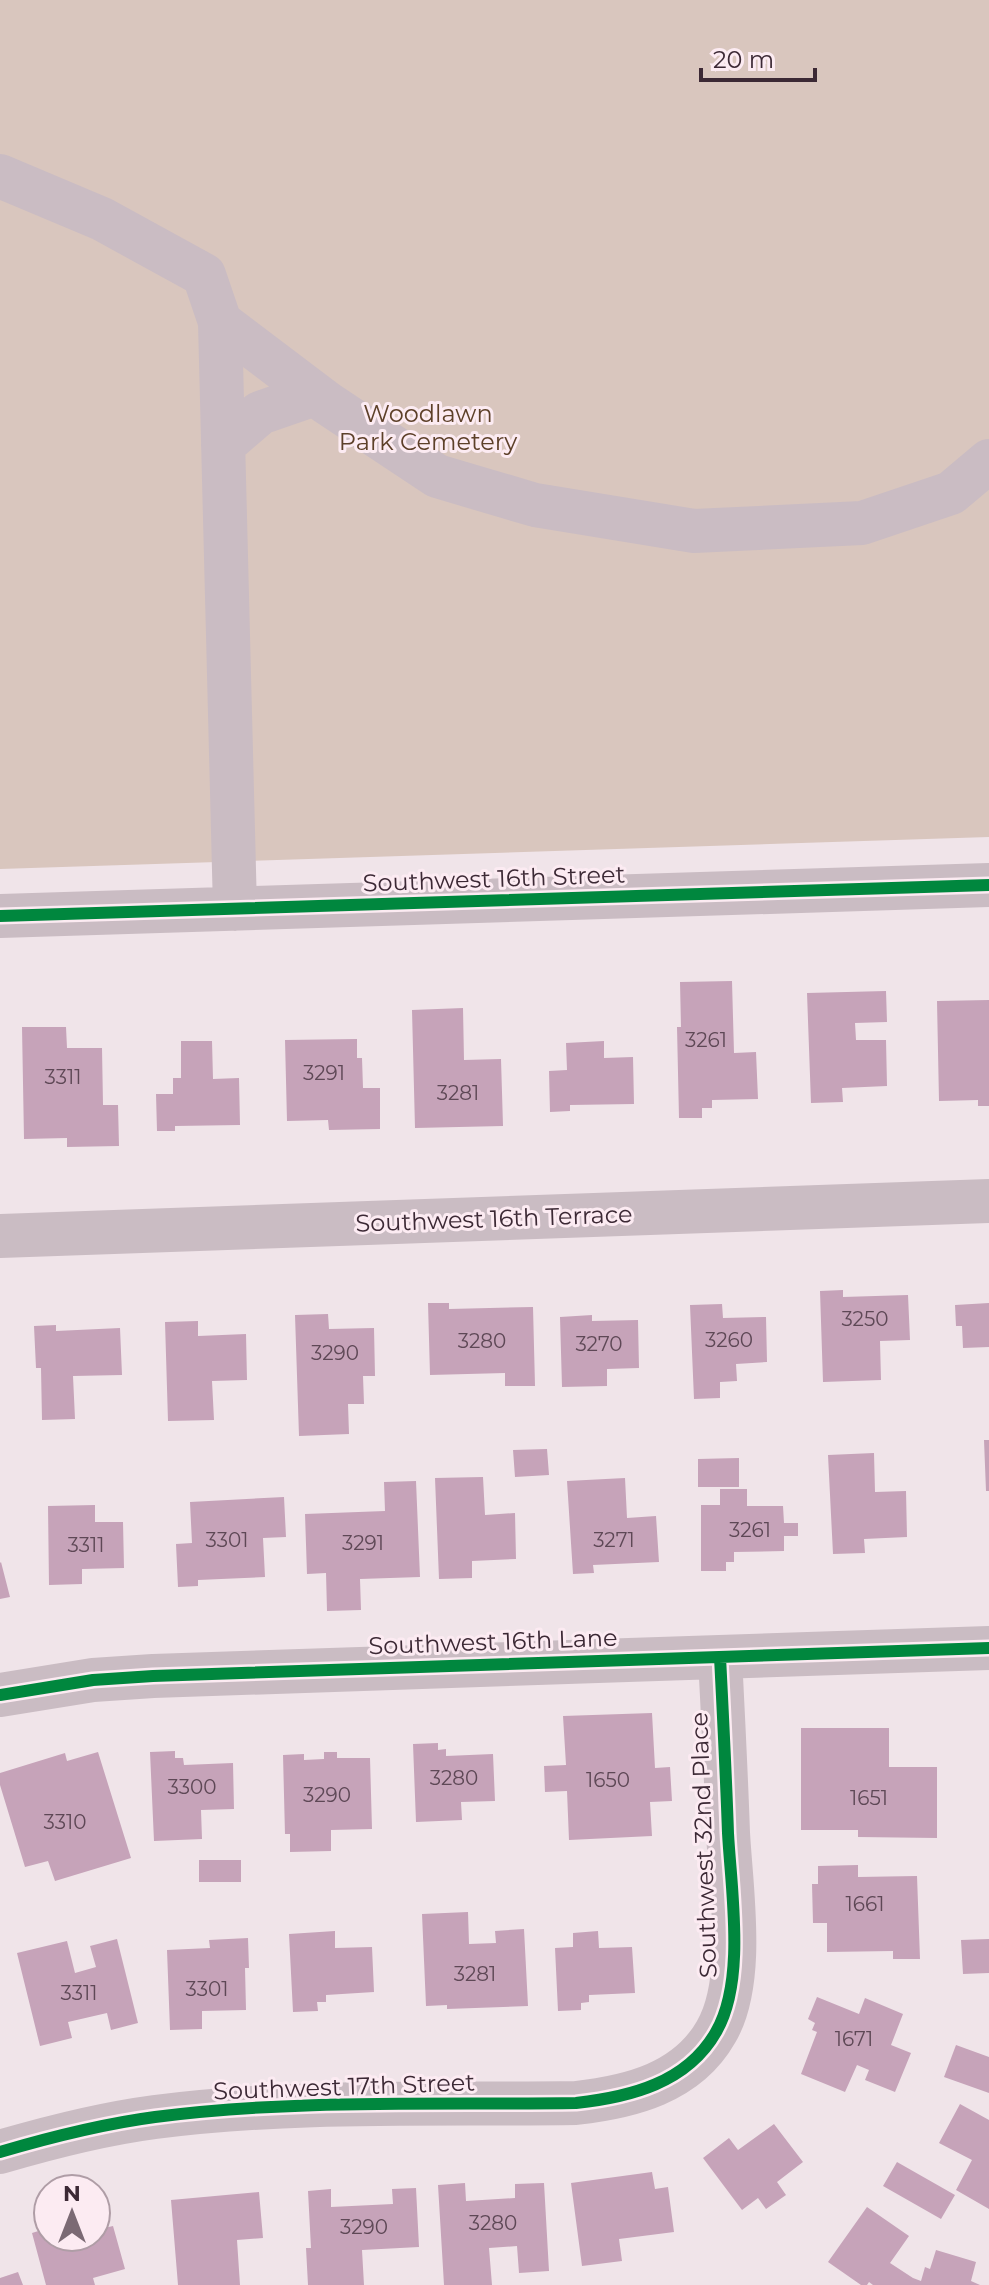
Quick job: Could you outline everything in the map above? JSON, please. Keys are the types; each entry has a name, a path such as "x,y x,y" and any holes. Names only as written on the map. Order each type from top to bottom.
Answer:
{"street":[{"path":"0,176 102,219 204,275 220,322 235,909"},
{"path":"220,322 315,394 437,476 535,505 694,531 862,523 951,493 989,461"},
{"path":"223,445 260,413 315,394"},
{"name":"Southwest 16th Street","path":"0,916 989,885"},
{"name":"Southwest 16th Terrace","path":"0,1236 989,1201"},
{"name":"Southwest 16th Lane","path":"0,1695 80,1681 153,1676 989,1648"},
{"name":"Southwest 32nd Place","path":"686,2066 716,2032 725,2011 732,1965 733,1923 720,1657"},
{"name":"Southwest 17th Street","path":"0,2152 61,2134 194,2113 281,2107 586,2102 643,2091 666,2081 686,2066"}],"green space":[{"name":"Woodlawn Park Cemetery","path":"0,0 989,0 989,837 0,869"}],"building":[{"path":"732,981 734,1053 756,1052 758,1099 712,1100 712,1108 702,1108 702,1118 679,1118 677,1027 681,1027 680,982"},
{"path":"886,991 887,1022 855,1023 856,1040 886,1040 887,1086 842,1088 843,1102 811,1103 807,993"},
{"path":"989,1000 989,1106 978,1106 978,1100 939,1101 937,1001"},
{"path":"463,1008 464,1060 501,1059 503,1126 415,1128 412,1010"},
{"path":"22,1027 66,1027 67,1048 102,1048 103,1105 118,1105 119,1146 67,1147 67,1138 24,1139"},
{"path":"357,1039 357,1058 362,1058 363,1088 380,1088 380,1129 329,1130 328,1120 287,1121 285,1040"},
{"path":"181,1041 212,1041 213,1079 239,1078 240,1125 175,1126 175,1131 157,1131 156,1094 173,1094 173,1078 181,1078"},
{"path":"604,1041 604,1058 633,1057 634,1104 570,1105 570,1111 550,1112 549,1071 567,1070 566,1043"},
{"path":"843,1290 843,1297 908,1295 910,1340 880,1341 881,1380 823,1382 820,1291"},
{"path":"428,1303 449,1303 449,1309 533,1307 535,1386 505,1386 505,1373 430,1375"},
{"path":"989,1303 989,1347 963,1348 962,1326 956,1326 955,1305"},
{"path":"722,1304 723,1318 766,1317 767,1362 736,1364 737,1381 720,1382 720,1398 694,1399 690,1305"},
{"path":"328,1314 329,1329 374,1328 375,1376 363,1376 364,1404 348,1404 349,1434 299,1436 295,1315"},
{"path":"592,1315 592,1321 638,1320 639,1368 607,1369 607,1386 562,1387 560,1317"},
{"path":"198,1321 198,1336 246,1334 247,1380 212,1381 214,1420 168,1421 165,1322"},
{"path":"56,1325 56,1331 120,1328 122,1375 73,1376 75,1419 42,1420 41,1368 36,1368 34,1326"},
{"path":"984,1440 989,1440 989,1491 986,1491"},
{"path":"547,1449 549,1475 515,1477 513,1450"},
{"path":"874,1453 875,1492 906,1491 907,1537 864,1539 865,1553 833,1554 828,1455"},
{"path":"739,1458 739,1487 698,1487 698,1459"},
{"path":"483,1477 485,1515 515,1513 516,1559 472,1561 472,1578 439,1579 435,1478"},
{"path":"625,1478 627,1518 656,1516 659,1562 593,1565 594,1573 573,1574 567,1481"},
{"path":"416,1481 420,1577 360,1579 361,1610 327,1611 326,1573 307,1574 305,1514 385,1511 384,1482"},
{"path":"720,1489 747,1489 747,1506 783,1506 784,1523 798,1523 798,1536 784,1536 784,1551 734,1552 734,1562 726,1562 726,1571 701,1571 701,1505 720,1505"},
{"path":"284,1497 286,1537 263,1538 265,1577 198,1580 198,1586 178,1587 176,1544 192,1543 190,1502"},
{"path":"95,1505 95,1522 123,1522 124,1568 82,1569 82,1584 49,1585 48,1506"},
{"path":"0,1563 10,1597 0,1599"},
{"path":"652,1713 655,1768 670,1767 672,1801 650,1802 652,1836 569,1840 567,1791 545,1792 544,1766 566,1765 563,1716"},
{"path":"801,1728 889,1728 889,1767 937,1767 937,1838 858,1837 858,1830 801,1830"},
{"path":"438,1743 438,1750 446,1749 446,1756 493,1754 495,1801 461,1802 462,1820 416,1822 413,1744"},
{"path":"175,1751 175,1758 183,1758 184,1765 233,1763 234,1809 201,1810 202,1839 154,1841 150,1752"},
{"path":"98,1752 131,1858 55,1881 48,1861 25,1867 0,1785 0,1773 65,1753 67,1761"},
{"path":"324,1752 337,1752 337,1758 370,1758 372,1829 331,1830 331,1851 290,1852 290,1834 285,1834 283,1755 304,1754 304,1760 324,1759"},
{"path":"199,1860 241,1860 241,1882 199,1882"},
{"path":"858,1865 858,1877 917,1876 920,1959 893,1959 893,1951 827,1952 827,1923 813,1923 812,1884 818,1884 818,1866"},
{"path":"468,1912 469,1944 496,1943 495,1931 524,1929 528,2006 447,2009 447,2005 426,2006 422,1914"},
{"path":"335,1931 335,1948 372,1947 374,1992 326,1995 326,2002 317,2002 318,2011 293,2012 289,1934"},
{"path":"598,1931 599,1948 632,1947 635,1993 589,1995 589,2002 581,2003 581,2010 558,2011 555,1948 573,1947 573,1933"},
{"path":"248,1938 246,2010 202,2011 202,2029 170,2030 167,1950 210,1948 209,1940"},
{"path":"117,1939 138,2023 111,2030 107,2013 68,2022 72,2038 40,2046 17,1953 67,1941 75,1973 96,1967 90,1946"},
{"path":"989,1939 989,1973 963,1974 961,1940"},
{"path":"817,1997 859,2014 865,1998 903,2014 891,2045 911,2053 895,2092 865,2080 869,2070 857,2065 845,2092 801,2074 817,2032 812,2030 815,2023 808,2019"},
{"path":"956,2045 989,2057 989,2093 944,2077"},
{"path":"960,2104 989,2120 989,2209 956,2190 972,2160 939,2143"},
{"path":"774,2124 803,2162 777,2182 786,2195 766,2209 758,2198 742,2210 703,2158 729,2138 738,2150"},
{"path":"897,2162 955,2195 941,2219 883,2186"},
{"path":"652,2172 655,2189 668,2187 674,2232 619,2239 622,2261 582,2266 571,2183"},
{"path":"465,2183 466,2201 515,2198 515,2184 544,2183 549,2271 519,2273 517,2246 489,2248 492,2285 444,2285 438,2185"},
{"path":"416,2188 419,2247 362,2250 364,2285 308,2285 306,2248 311,2248 308,2191 331,2189 331,2207 393,2204 392,2189"},
{"path":"259,2192 263,2238 237,2240 240,2285 178,2285 171,2200"},
{"path":"867,2207 909,2236 890,2263 921,2281 925,2267 930,2269 936,2250 976,2262 971,2281 980,2285 873,2285 869,2282 861,2285 828,2262"},
{"path":"112,2226 125,2269 93,2278 95,2285 46,2285 37,2253 112,2253"},
{"path":"18,2272 23,2285 0,2285 0,2278"}],"cycle path":[{"path":"0,916 989,885"},
{"path":"0,1695 93,1680 153,1676 989,1648"},
{"path":"0,2152 116,2123 207,2111 312,2105 576,2103 617,2097 673,2075 689,2064 716,2032 725,2011 734,1962 720,1657"}]}
